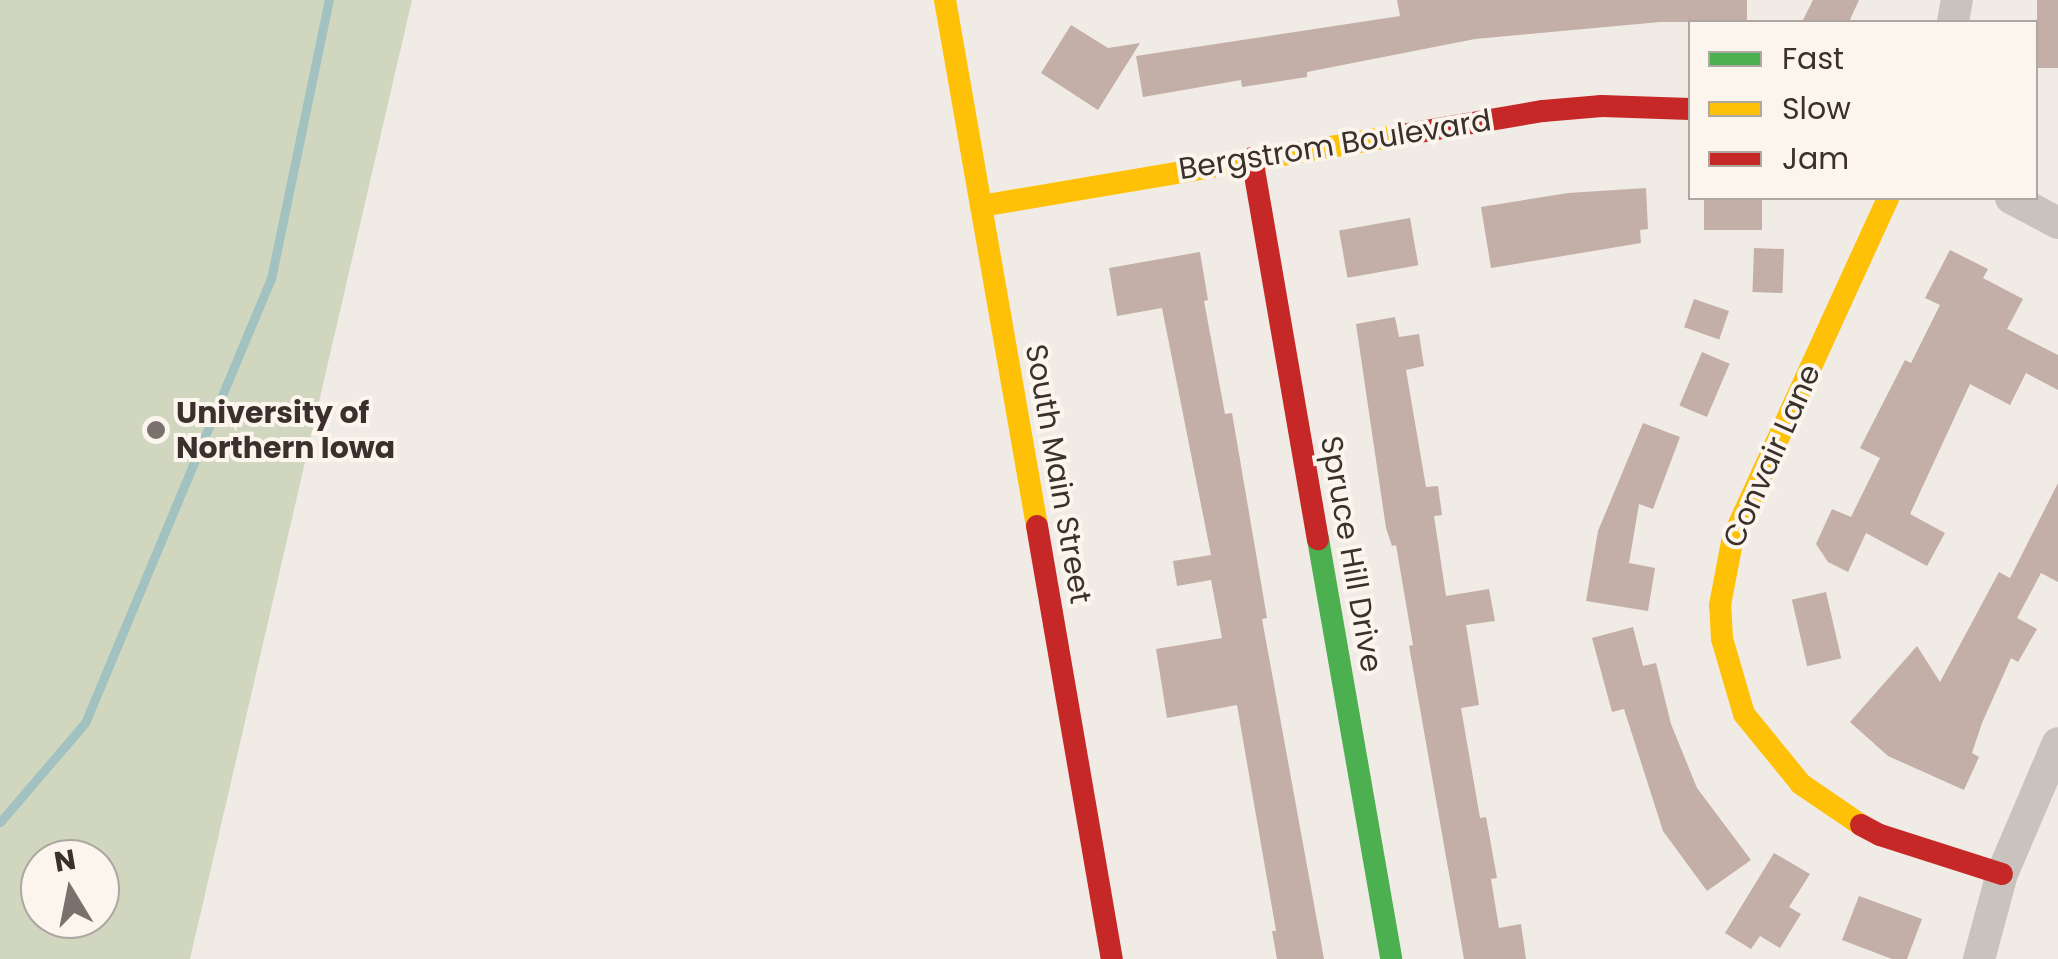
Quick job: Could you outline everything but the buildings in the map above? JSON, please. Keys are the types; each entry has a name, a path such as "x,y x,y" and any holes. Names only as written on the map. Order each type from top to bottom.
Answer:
{"street":[{"name":"South Main Street","path":"945,0 1112,959"},
{"name":"Bergstrom Boulevard","path":"980,206 1543,110 1602,106 1688,110"},
{"name":"Spruce Hill Drive","path":"1252,158 1391,959"},
{"name":"Convair Lane","path":"1887,200 1732,537 1720,605 1722,639 1744,714 1768,749 1802,784 1832,808 1880,836 2002,874"},
{"path":"2015,200 2058,222"},
{"path":"1979,959 2002,874 2058,743"}],"green space":[{"name":"University of Northern Iowa","path":"0,0 412,0 190,959 0,959"}],"waterway":[{"path":"0,822 85,723 271,279 329,0"}],"traffic: fast":[{"path":"1318,539 1391,959"}],"traffic: slow":[{"path":"945,0 1037,526"},
{"path":"981,206 1408,134"},
{"path":"1861,825 1801,784 1744,714 1722,639 1720,605 1733,537 1887,200"}],"traffic: jam":[{"path":"1408,134 1543,111 1602,106 1688,109"},
{"path":"1252,158 1318,539"},
{"path":"1037,526 1112,959"},
{"path":"1861,825 1880,835 2002,874"}],"place":[{"name":"University of Northern Iowa","path":"156,430"}]}
